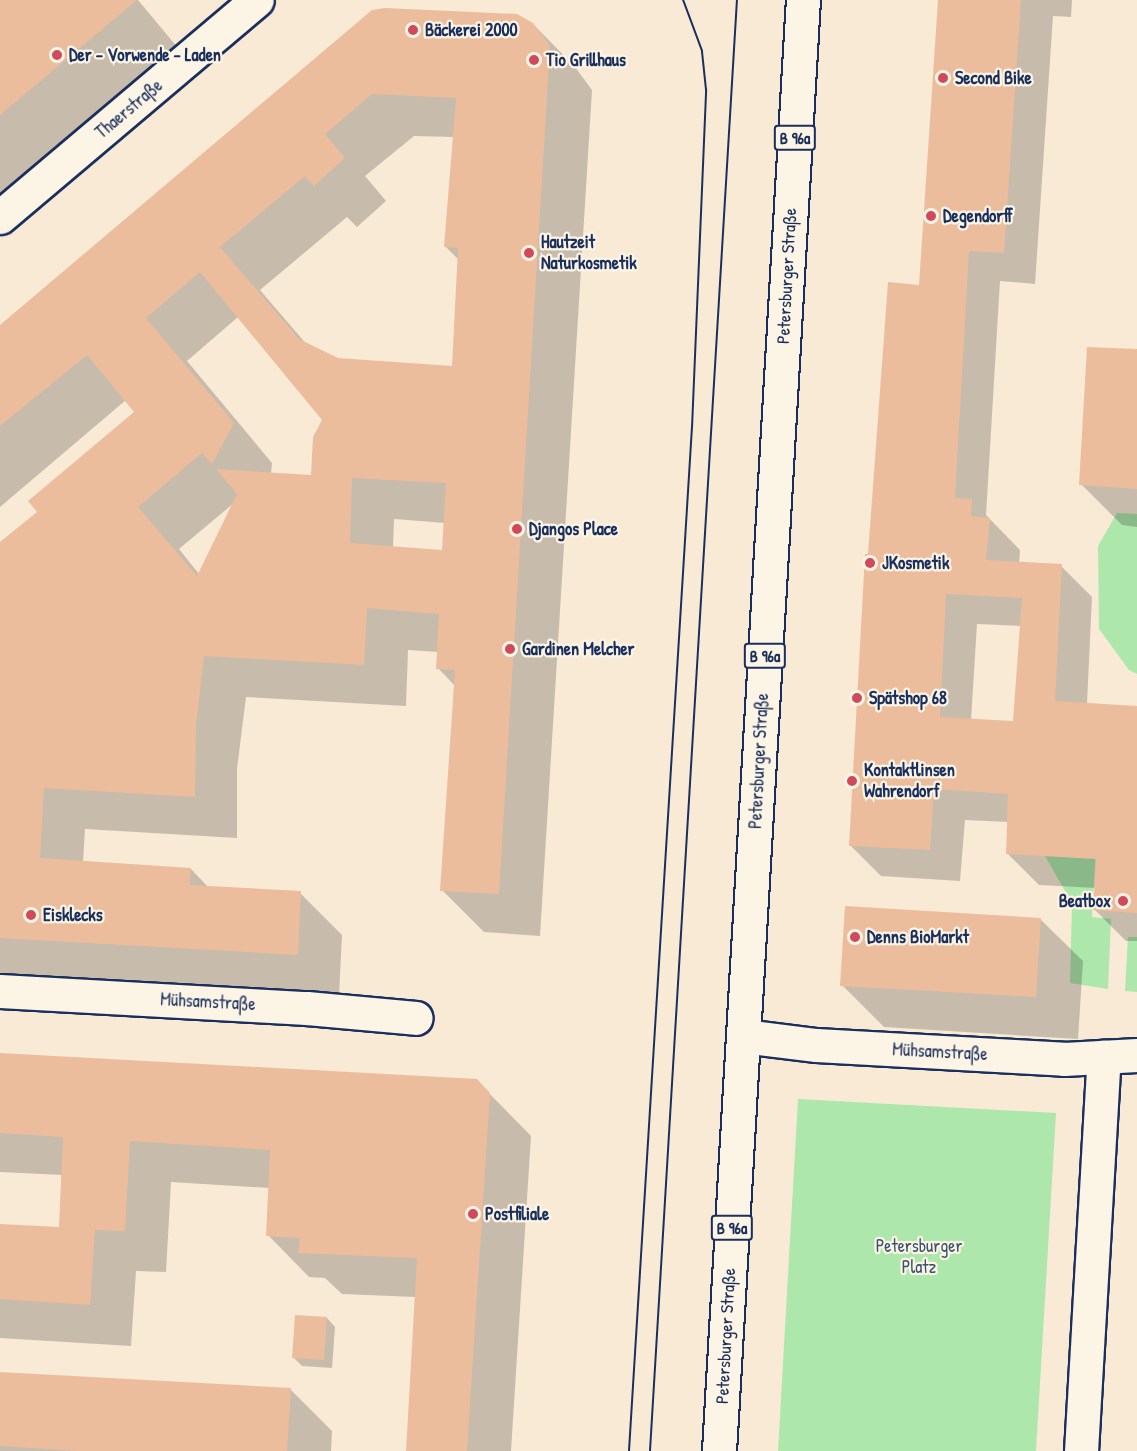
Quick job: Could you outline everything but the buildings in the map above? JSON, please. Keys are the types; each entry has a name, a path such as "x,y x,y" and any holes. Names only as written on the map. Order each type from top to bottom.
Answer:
{"street":[{"name":"Thaerstraße","path":"0,217 257,0"},
{"name":"Petersburger Straße","path":"719,1451 803,0"},
{"name":"Mühsamstraße","path":"0,991 307,1008 416,1018"},
{"name":"Mühsamstraße","path":"743,1036 816,1045 1064,1059 1137,1055"},
{"path":"1081,1451 1104,1057"}],"green space":[{"path":"1117,513 1137,514 1137,674 1129,670 1099,629 1098,546"},
{"path":"1103,726 1092,917 1111,919 1108,989 1070,983 1072,903 1045,856 1051,759"},
{"path":"1128,937 1137,937 1137,992 1125,991"},
{"name":"Petersburger Platz","path":"798,1099 1056,1113 1036,1451 778,1451"}],"tram line":[{"path":"629,1451 692,428 706,90 702,51 683,0"},
{"path":"650,1451 737,0"}],"place":[{"name":"Bäckerei 2000","path":"413,30"},
{"name":"Der - Vorwende - Laden","path":"57,55"},
{"name":"Tio Grillhaus","path":"534,60"},
{"name":"Second Bike","path":"943,78"},
{"name":"Degendorff","path":"931,216"},
{"name":"Hautzeit Naturkosmetik","path":"529,253"},
{"name":"Djangos Place","path":"517,529"},
{"name":"JKosmetik","path":"870,563"},
{"name":"Gardinen Melcher","path":"510,649"},
{"name":"Spätshop 68","path":"857,698"},
{"name":"Kontaktlinsen Wahrendorf","path":"852,781"},
{"name":"Beatbox","path":"1123,901"},
{"name":"Eisklecks","path":"31,915"},
{"name":"Denns BioMarkt","path":"855,937"},
{"name":"Postfiliale","path":"473,1214"}]}
